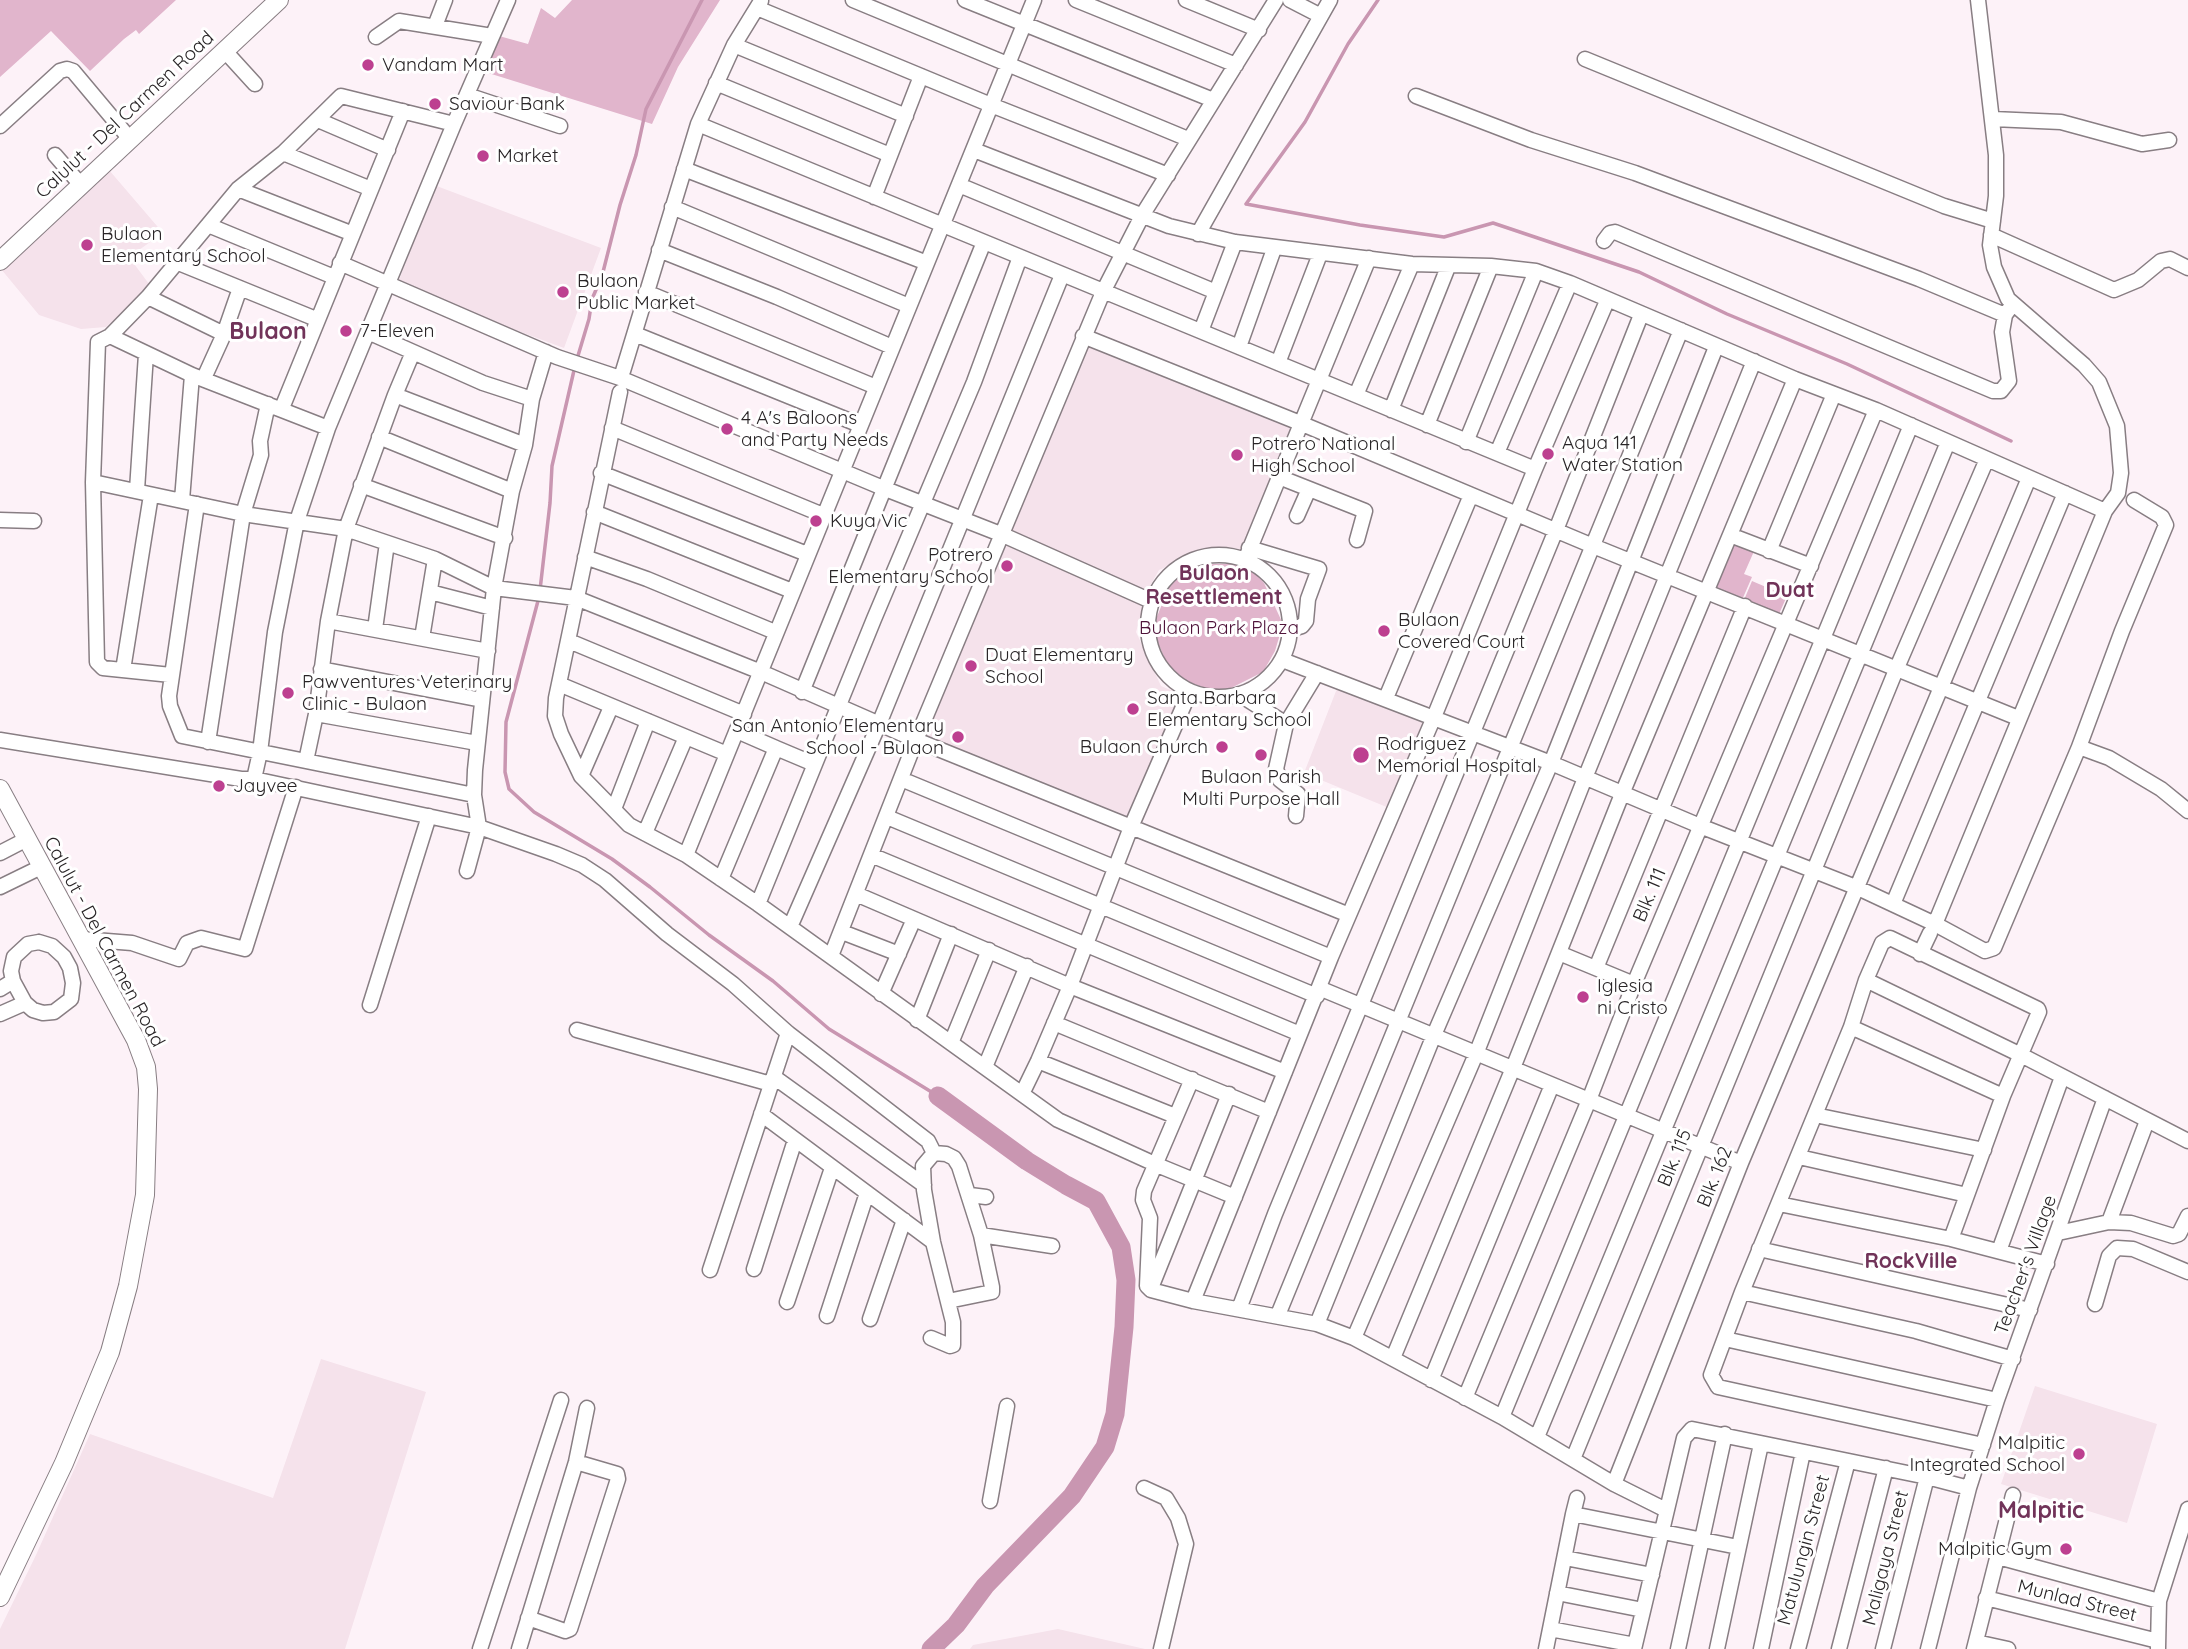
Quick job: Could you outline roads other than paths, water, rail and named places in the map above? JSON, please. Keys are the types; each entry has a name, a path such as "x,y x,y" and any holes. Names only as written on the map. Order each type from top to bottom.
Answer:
{"main road":[{"name":"Calulut - Del Carmen Road","path":"0,261 279,0"},
{"name":"Calulut - Del Carmen Road","path":"0,789 136,1040 146,1067 148,1141 145,1195 128,1286 110,1352 64,1463 0,1597"}],"street":[{"path":"435,26 445,0"},
{"path":"254,779 260,752 275,632 297,521 328,428 508,0"},
{"path":"853,0 1188,139"},
{"path":"965,0 1213,100"},
{"path":"686,855 1034,0"},
{"path":"1076,0 1236,65"},
{"path":"1186,0 1259,30"},
{"path":"831,956 916,740 1103,292 1143,214 1276,0"},
{"path":"1290,0 1321,16"},
{"path":"1198,234 1330,0"},
{"path":"1604,241 1610,233 1615,232 1993,391 2001,391 2009,381 2002,332 2009,309 2008,299 1994,267 1990,245 1996,196 1996,155 1978,0"},
{"path":"623,371 698,124 734,45 759,4 921,76 1168,175"},
{"path":"376,37 400,21 492,36"},
{"path":"734,45 906,116"},
{"path":"224,50 255,84"},
{"path":"1585,59 1944,206 2113,290 2138,280 2161,261 2170,259 2188,268"},
{"path":"0,126 60,71 67,69 74,71 130,139"},
{"path":"874,197 921,76"},
{"path":"716,83 890,155"},
{"path":"467,95 560,126"},
{"path":"110,336 148,297 238,188 283,153 342,96 454,124"},
{"path":"1416,96 1531,140 1635,173 1919,279 2009,309 2092,373 2109,403 2117,426 2121,472 2118,493 2105,511 1933,929 1920,954"},
{"path":"208,742 243,514 261,455 262,425 275,406 316,319 403,111"},
{"path":"1993,119 2061,122 2142,144 2169,141"},
{"path":"318,121 388,150"},
{"path":"698,124 1535,469"},
{"path":"974,150 1169,226 1235,242 1412,264 1491,266 1536,271 1876,410 2105,511"},
{"path":"283,153 371,189"},
{"path":"54,155 81,185"},
{"path":"684,169 926,263"},
{"path":"959,185 1216,292"},
{"path":"238,188 353,234"},
{"path":"672,206 909,306"},
{"path":"208,225 334,277"},
{"path":"802,692 984,242"},
{"path":"1201,331 1235,242"},
{"path":"1239,347 1275,248"},
{"path":"659,250 892,347"},
{"path":"1278,363 1320,254"},
{"path":"758,904 974,382 1020,257"},
{"path":"1247,553 1369,258"},
{"path":"176,262 316,319"},
{"path":"340,263 552,354 620,378 841,471 1003,535 1152,601"},
{"path":"1356,395 1412,264"},
{"path":"1427,425 1491,266"},
{"path":"1391,410 1448,267"},
{"path":"1466,442 1536,271"},
{"path":"790,927 879,724 1062,275"},
{"path":"1497,453 1570,283"},
{"path":"240,288 223,334 198,377 189,502 169,695 178,729 182,736 188,738 474,795"},
{"path":"646,292 876,387"},
{"path":"148,297 223,334"},
{"path":"1194,1301 1331,957 1607,301"},
{"path":"1239,1309 1275,1214 1556,530 1641,315"},
{"path":"1278,1315 1681,330"},
{"path":"369,332 483,383 532,399"},
{"path":"635,334 860,425"},
{"path":"171,676 103,667 97,662 93,482 98,342 110,336 198,377 328,428"},
{"path":"1083,336 2018,718"},
{"path":"1317,1324 1434,1035 1551,763 1716,346"},
{"path":"306,761 316,713 328,621 346,529 413,352"},
{"path":"137,490 146,354"},
{"path":"467,871 480,827 474,795 477,743 494,588 512,491 525,445 532,399 552,354"},
{"path":"1354,1338 1476,1054 1755,361"},
{"path":"1393,1358 1622,794 1795,379"},
{"path":"620,392 601,472 555,716 581,776 629,825 686,855 758,904 1058,1120 1235,1197"},
{"path":"1769,551 1834,394"},
{"path":"395,395 525,445"},
{"name":"Blk. 111","path":"1465,1398 1589,1100 1634,984 1876,410"},
{"path":"1502,1417 1911,425"},
{"path":"612,428 823,516"},
{"path":"379,437 512,491"},
{"path":"1538,1437 1948,442"},
{"name":"Blk. 115","path":"1573,1459 1896,670 1987,459"},
{"path":"601,472 807,554"},
{"path":"1279,478 1365,511 1357,540"},
{"name":"Blk. 162","path":"1614,1484 1741,1163 2029,478"},
{"path":"93,482 243,514 346,529 435,559 494,588 576,598 761,672 916,740 1349,915"},
{"path":"361,485 505,538"},
{"path":"1297,516 1309,489"},
{"path":"1892,904 2065,494"},
{"path":"122,670 151,495"},
{"path":"1386,698 1471,495"},
{"path":"1285,661 1551,763 1700,826 1858,888 1892,904 1933,929 1985,951 1994,948 2079,747 2122,631 2166,525 2162,517 2134,500"},
{"path":"594,512 792,591"},
{"path":"0,520 34,521"},
{"path":"1730,535 1811,566"},
{"path":"375,629 387,543"},
{"path":"1247,553 1284,596 1292,629 1285,661 1269,680 1226,699 1190,691 1173,680 1157,661 1147,633 1152,601 1168,575 1186,562 1213,554 1247,553 1319,569 1308,599 1306,621 1302,626 1292,629"},
{"path":"585,557 647,579 775,632"},
{"path":"422,638 435,559"},
{"path":"430,592 492,608"},
{"path":"1596,968 1745,606"},
{"path":"328,621 488,651"},
{"path":"569,641 744,714"},
{"path":"320,669 482,700"},
{"path":"1296,816 1298,794 1280,780 1276,769 1286,724 1317,673"},
{"path":"559,684 727,754"},
{"path":"1021,1094 1070,986 1131,828 1190,691"},
{"path":"1239,694 1286,724"},
{"path":"581,776 611,707"},
{"path":"316,713 477,743"},
{"path":"614,809 648,722"},
{"path":"737,731 814,764"},
{"path":"645,833 686,737"},
{"path":"0,740 254,779 429,816 480,827 582,865 605,880 667,934 733,984 788,1033 869,1098 924,1137 934,1153"},
{"path":"2079,747 2109,758 2161,789 2188,811"},
{"path":"721,879 776,748"},
{"path":"901,779 1331,957"},
{"path":"67,962 87,948 132,943 179,959 187,943 201,938 245,949 296,788"},
{"path":"370,1005 429,816"},
{"path":"887,817 1101,908 1398,1020 1741,1163"},
{"path":"0,853 27,839"},
{"path":"871,855 1300,1034"},
{"path":"0,887 41,867"},
{"path":"856,894 1070,986 1285,1072"},
{"path":"881,994 914,919"},
{"path":"842,932 899,954"},
{"path":"917,1020 951,934"},
{"path":"1951,1239 2003,1096 2039,1016 2038,1009 1890,938 1882,943 1866,980 1851,1027 1759,1249 1711,1375 1718,1387 1983,1445"},
{"path":"39,942 52,946 67,962 73,993 64,1006 54,1012 33,1010 25,1003 13,981 12,961 18,951 28,944 39,942"},
{"path":"951,1043 989,950"},
{"path":"1559,953 1634,984"},
{"path":"985,1067 1027,966"},
{"path":"1866,980 2021,1055 2188,1141"},
{"path":"0,989 13,981"},
{"path":"0,1014 25,1003"},
{"path":"1054,1023 1269,1112"},
{"path":"1851,1027 2003,1096"},
{"path":"577,1030 772,1081 924,1185"},
{"path":"710,1270 788,1033"},
{"path":"1038,1061 1175,1116"},
{"path":"1999,1251 2062,1077"},
{"path":"1192,1079 1144,1191 1143,1200 1150,1218 1147,1286 1151,1290 1194,1301 1317,1324 1354,1338 1538,1437 1614,1484 1666,1510"},
{"path":"1431,1380 1552,1084"},
{"path":"1151,1290 1229,1094"},
{"name":"Teacher's Village","path":"1928,1649 1969,1488 1997,1400 2105,1098"},
{"path":"761,1114 933,1242"},
{"path":"1815,1115 1984,1150"},
{"path":"2109,1222 2147,1121"},
{"path":"754,1269 795,1140"},
{"path":"931,1338 953,1345 953,1322 933,1242 924,1185 923,1166 934,1153"},
{"path":"934,1153 954,1158 959,1166 981,1235 992,1292 948,1301"},
{"path":"1799,1157 1967,1195"},
{"path":"787,1302 832,1168"},
{"path":"827,1315 867,1193"},
{"path":"970,1195 986,1197"},
{"path":"1779,1204 1951,1239 2047,1264"},
{"path":"2058,1233 2109,1222 2130,1223 2173,1236 2179,1234 2188,1216"},
{"path":"870,1319 904,1220"},
{"path":"981,1235 1052,1246"},
{"path":"2095,1304 2109,1256 2117,1248 2133,1249 2188,1272"},
{"path":"1759,1249 2030,1310"},
{"path":"1742,1292 1916,1331 2013,1359"},
{"path":"1725,1339 1997,1400"},
{"path":"480,1649 561,1400"},
{"path":"990,1501 1007,1406"},
{"path":"519,1649 576,1462 587,1408"},
{"path":"1550,1629 1634,1647 1666,1510 1687,1433 1692,1429 1969,1488"},
{"path":"1678,1649 1725,1434"},
{"path":"1717,1649 1761,1444"},
{"path":"1761,1649 1803,1452"},
{"name":"Matulungin Street","path":"1798,1649 1847,1461"},
{"path":"528,1618 565,1631 570,1629 618,1479 617,1474 576,1462"},
{"path":"1839,1649 1885,1468"},
{"name":"Maligaya Street","path":"1883,1649 1927,1477"},
{"path":"1143,1488 1166,1498 1178,1518 1186,1544 1161,1649"},
{"path":"2008,1649 1975,1646 2013,1495"},
{"path":"1546,1649 1577,1498"},
{"path":"2158,1645 2159,1601 2188,1509"},
{"path":"1573,1514 1738,1547"},
{"path":"1997,1557 2159,1601"},
{"path":"1565,1558 1652,1575"},
{"path":"1557,1593 1643,1610"},
{"name":"Munlad Street","path":"1986,1598 2158,1645"}],"waterway":[{"path":"577,359 592,299 602,276 636,155 646,109 702,0"},
{"path":"1378,0 1348,44 1305,122 1246,204 1444,237 1493,223 1639,272 1727,314 1847,364 2011,441"},
{"path":"540,590 552,466 575,366"},
{"path":"539,597 506,722 505,772 509,789 534,812 612,859 650,887 709,935 773,981 829,1029 938,1096"},
{"path":"931,1649 956,1625 985,1586 1072,1496 1105,1447 1115,1414 1126,1280 1121,1247 1096,1201 1027,1161 938,1096"}],"place":[{"name":"Vandam Mart","path":"368,65"},
{"name":"Saviour Bank","path":"435,104"},
{"name":"Market","path":"483,156"},
{"name":"Bulaon Elementary School","path":"87,245"},
{"name":"Bulaon Public Market","path":"563,292"},
{"name":"7-Eleven","path":"346,331"},
{"name":"4 A's Baloons and Party Needs","path":"727,429"},
{"name":"Aqua 141 Water Station","path":"1548,454"},
{"name":"Potrero National High School","path":"1237,455"},
{"name":"Kuya Vic","path":"816,521"},
{"name":"Potrero Elementary School","path":"1007,566"},
{"name":"Bulaon Covered Court","path":"1384,631"},
{"name":"Duat Elementary School","path":"971,666"},
{"name":"Pawventures Veterinary Clinic - Bulaon","path":"288,693"},
{"name":"Santa Barbara Elementary School","path":"1133,709"},
{"name":"San Antonio Elementary School - Bulaon","path":"958,737"},
{"name":"Bulaon Church","path":"1222,747"},
{"name":"Bulaon Parish Multi Purpose Hall","path":"1261,755"},
{"name":"Rodriguez Memorial Hospital","path":"1361,755"},
{"name":"Jayvee","path":"219,786"},
{"name":"Iglesia ni Cristo","path":"1583,997"},
{"name":"Malpitic Integrated School","path":"2079,1454"},
{"name":"Malpitic Gym","path":"2066,1549"}],"district":[{"name":"Bulaon","path":"268,332"},
{"name":"Bulaon Resettlement","path":"1214,586"},
{"name":"Duat","path":"1790,591"},
{"name":"RockVille","path":"1911,1262"},
{"name":"Malpitic","path":"2041,1511"}],"park label":[{"name":"Bulaon Park Plaza","path":"1219,628"}]}
